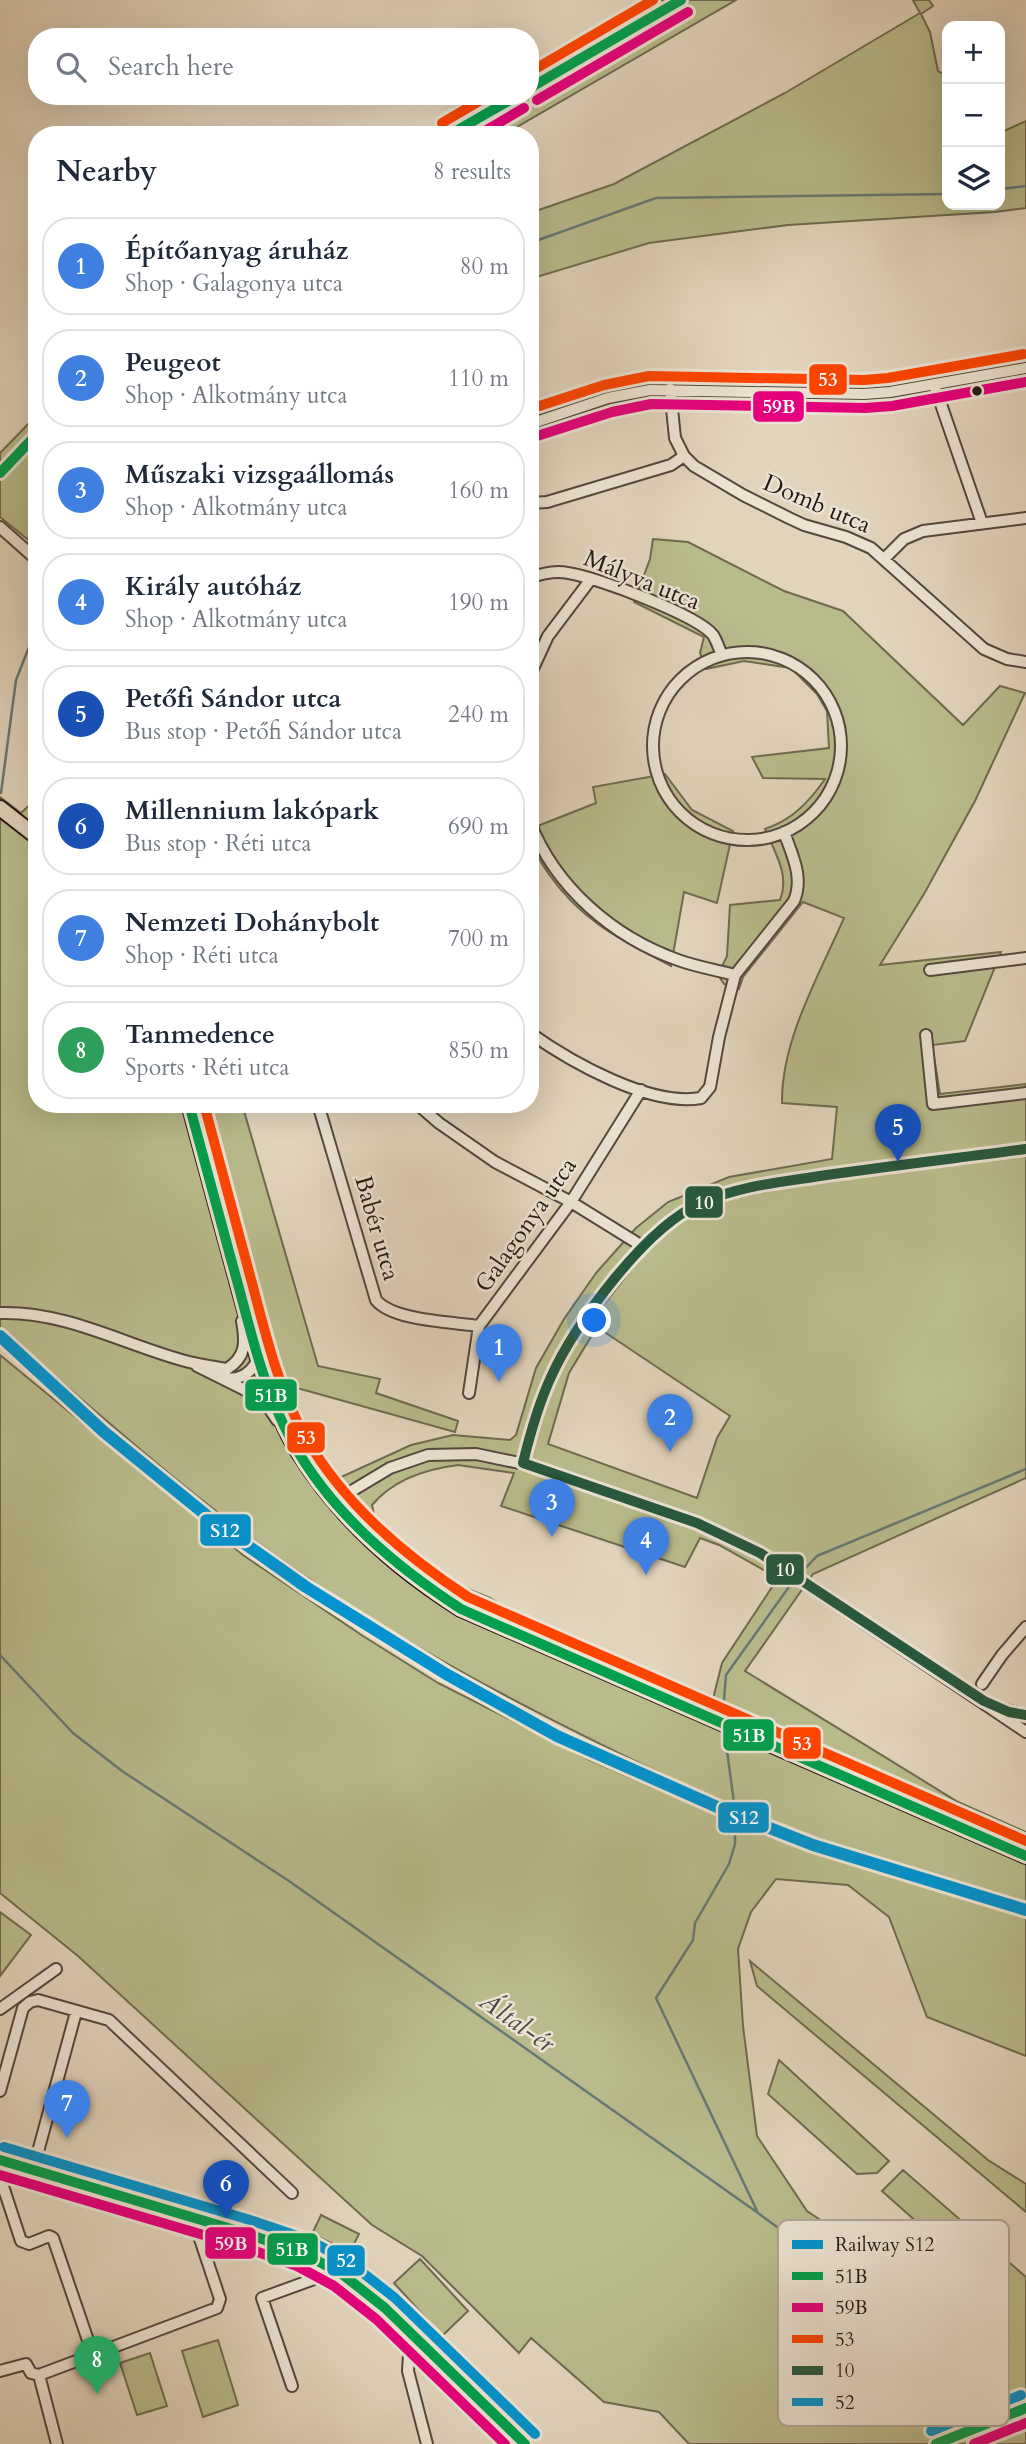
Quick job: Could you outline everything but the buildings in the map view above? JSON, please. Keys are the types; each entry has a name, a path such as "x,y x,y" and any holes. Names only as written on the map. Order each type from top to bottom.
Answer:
{"main road":[{"path":"0,808 28,830"},
{"path":"191,1113 233,1263 256,1364 297,1451 335,1502 380,1548 420,1581 461,1609 1026,1856"}],"street":[{"path":"539,83 681,0"},
{"path":"465,126 501,105"},
{"path":"539,421 623,394 670,389 854,394 890,392 1026,368"},
{"path":"934,384 982,523"},
{"path":"539,502 671,465 684,456 672,430 670,389"},
{"path":"0,473 28,443"},
{"name":"Domb utca","path":"684,456 701,471 743,495 804,525 857,542 885,558 984,649 1022,662"},
{"path":"885,558 895,545 913,534 1026,518"},
{"path":"0,527 28,552"},
{"name":"Mályva utca","path":"539,576 563,572 591,579 659,604 704,627 712,635 722,655"},
{"path":"539,656 548,636 591,579"},
{"path":"759,653 788,662 819,686 838,722 841,749 833,783 813,812 784,832 761,839 724,837 704,830 675,806 657,774 653,737 659,712 666,699 680,680 692,670 722,655 759,653"},
{"path":"539,1039 572,1061 641,1090 701,1098 710,1087 719,1037 736,975 794,901 797,892 798,872 784,832"},
{"path":"539,841 565,882 605,920 640,942 679,961 736,975"},
{"path":"930,970 1026,957"},
{"path":"926,1035 933,1104 1026,1093"},
{"name":"Galagonya utca","path":"469,1393 479,1326 571,1202 641,1090"},
{"name":"Babér utca","path":"321,1113 376,1300 384,1308 400,1314 479,1326"},
{"path":"427,1113 495,1161 571,1202 642,1246"},
{"path":"523,1463 545,1383 569,1340 642,1246 657,1231 687,1210 727,1193 854,1171 1026,1149"},
{"path":"227,1369 240,1361 243,1350 244,1332 233,1263"},
{"path":"0,1313 17,1312 95,1328 188,1362 262,1399 297,1451"},
{"path":"188,1362 227,1369 256,1364"},
{"path":"215,1377 233,1380 256,1364"},
{"path":"335,1502 390,1468 428,1455 468,1453 523,1463 697,1523 761,1553 984,1701 1026,1732"},
{"path":"982,1684 1026,1627"},
{"path":"984,1701 1009,1712 1026,1715"},
{"path":"0,2009 56,1969"},
{"path":"0,2091 23,2008 30,2002 38,2000 108,2021 292,2193"},
{"path":"33,2170 76,2012"},
{"path":"0,2160 303,2253 336,2271 386,2308 525,2444"},
{"path":"0,2177 21,2241 29,2244 48,2236 53,2238 93,2355"},
{"path":"0,2371 26,2364 31,2373 39,2375 217,2308 220,2299 200,2239 202,2220"},
{"path":"292,2386 262,2298 336,2271"},
{"path":"426,2349 416,2348 409,2355 408,2371 427,2444"},
{"path":"39,2375 57,2444"},
{"path":"1009,2415 1026,2408"},
{"path":"936,2444 953,2442 985,2426"},
{"path":"985,2444 993,2426"}],"green space":[{"path":"657,0 736,0 519,126 441,126 477,105 539,105 539,69"},
{"path":"913,0 929,0 933,6 921,14 930,32 938,71 942,73 942,210 1005,210 1005,131 1026,121 1026,208 995,212 788,225 649,243 539,276 539,210 614,184 785,93 920,13"},
{"path":"28,424 28,540 0,517 0,453"},
{"path":"653,539 688,542 784,591 843,611 963,725 1000,686 1025,693 975,801 924,894 880,965 1001,952 965,1041 932,1045 940,1094 1026,1084 1026,1478 813,1574 745,1671 958,1802 1026,1832 1026,1902 848,1850 741,1810 740,1825 785,1842 1026,1914 1026,2056 927,2017 889,1917 848,1885 776,1879 751,1912 738,1949 743,2026 757,2136 807,2211 820,2220 778,2220 778,2426 1009,2426 1009,2262 1026,2277 1026,2444 689,2444 659,2412 604,2402 531,2338 519,2353 422,2256 372,2225 78,1956 0,1893 0,1355 243,1555 363,1636 438,1683 590,1760 724,1818 728,1805 562,1725 453,1667 347,1604 296,1570 182,1484 0,1329 0,797 21,813 28,806 28,1113 245,1113 318,1366 380,1379 376,1393 458,1421 455,1432 290,1386 310,1437 337,1479 411,1445 453,1435 510,1440 516,1435 536,1368 564,1319 596,1273 636,1228 668,1202 729,1177 832,1159 837,1107 782,1103 783,1080 803,1009 844,918 803,902 743,977 739,989 724,984 718,975 727,956 730,905 780,900 783,891 777,855 765,829 784,821 799,809 825,779 763,778 752,757 829,748 827,711 817,694 791,668 744,661 706,669 700,653 704,637 634,602 650,559","holes":["597,1327 730,1416 717,1438 697,1498 548,1444 569,1373","458,1465 514,1473 501,1506 685,1567 700,1538 719,1545 778,1578 722,1663 711,1707 551,1635 490,1598 421,1570 377,1529 372,1505 380,1496 411,1477"]},
{"path":"665,774 692,810 733,831 717,903 684,892 671,966 619,938 588,917 561,890 539,859 539,825 596,803 593,787"},
{"path":"0,1912 31,1935 0,1976"},
{"path":"750,1961 988,2160 1026,2184 1026,2212 757,1986"},
{"path":"779,2060 889,2161 877,2173 857,2174 768,2094"},
{"path":"903,2170 960,2220 914,2220 882,2191"},
{"path":"321,2215 359,2234 350,2252 312,2234"},
{"path":"420,2259 468,2311 442,2336 394,2283"},
{"path":"218,2340 238,2405 203,2417 182,2351"},
{"path":"150,2353 167,2406 137,2415 120,2363"}],"waterway":[{"path":"1005,188 1026,186"},
{"path":"539,240 656,198 942,194"},
{"path":"1,793 16,680 28,650"},
{"path":"800,1574 817,1556 1026,1469"},
{"path":"723,1712 726,1675 791,1584"},
{"name":"Által-ér","path":"0,1655 73,1733 122,1771 289,1881 778,2228"},
{"path":"725,1736 735,1810 735,1844 729,1864 695,1923 693,1940 656,1998 758,2213"},
{"name":"Által-ér","path":"1009,2394 1024,2404"}],"rail line":[{"name":"S12","path":"0,1336 104,1432 217,1524 306,1587 446,1674 557,1736 724,1810 813,1845 1026,1910"}],"transit line":[{"name":"53","path":"539,67 653,0"},
{"name":"51B","path":"539,83 681,0"},
{"name":"59B","path":"539,99 688,12"},
{"name":"53","path":"442,123 473,105"},
{"name":"51B","path":"465,126 501,105"},
{"name":"59B","path":"493,126 524,108"},
{"name":"53","path":"539,406 604,385 649,376 864,380 1024,354"},
{"name":"59B","path":"539,435 612,412 651,404 865,408 892,406 1026,382"},
{"name":"51B","path":"0,473 28,443"},
{"name":"51B","path":"191,1113 255,1348 275,1406 293,1443 326,1492 389,1556 461,1609 1026,1856"},
{"name":"53","path":"206,1113 268,1343 288,1401 306,1438 339,1485 399,1546 468,1597 1026,1841"},
{"name":"10","path":"523,1463 546,1388 577,1330 636,1254 680,1215 715,1197 760,1185 1026,1149"},
{"name":"10","path":"523,1463 697,1523 760,1553 984,1701 1009,1712 1026,1715"},
{"name":"52","path":"4,2147 309,2240 349,2262 395,2298 535,2434"},
{"name":"51B","path":"0,2160 245,2233 303,2253 342,2274 385,2308 525,2444"},
{"name":"59B","path":"0,2175 241,2246 297,2266 334,2286 376,2319 505,2444"},
{"name":"52","path":"1009,2400 1021,2395"},
{"name":"51B","path":"1009,2415 1026,2408"},
{"name":"59B","path":"974,2444 1026,2423"},
{"name":"52","path":"931,2431 944,2426"},
{"name":"51B","path":"936,2444 981,2426"}],"place":[{"name":"Petőfi Sándor utca","path":"898,1162"},
{"name":"Építőanyag áruház","path":"499,1382"},
{"name":"Peugeot","path":"670,1452"},
{"name":"Műszaki vizsgaállomás","path":"552,1537"},
{"name":"Király autóház","path":"646,1575"},
{"name":"Nemzeti Dohánybolt","path":"67,2138"},
{"name":"Millennium lakópark","path":"226,2218"},
{"name":"Tanmedence","path":"97,2394"}]}
